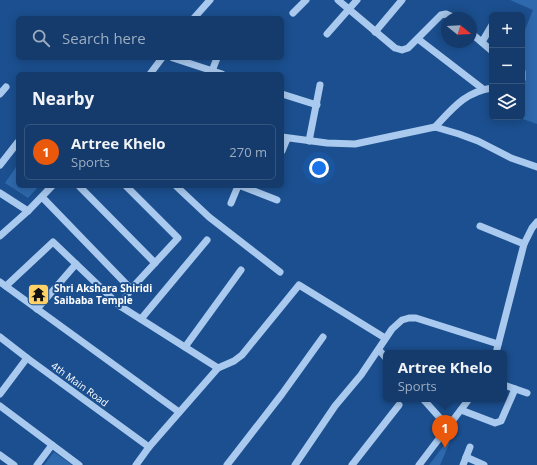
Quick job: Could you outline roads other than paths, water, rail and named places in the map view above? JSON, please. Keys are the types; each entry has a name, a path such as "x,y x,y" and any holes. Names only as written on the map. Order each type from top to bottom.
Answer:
{"street":[{"path":"196,16 210,0"},
{"path":"293,13 306,0"},
{"path":"338,0 395,48 402,50 408,48 441,15"},
{"path":"327,34 357,0"},
{"path":"375,32 402,0"},
{"path":"482,42 489,30"},
{"path":"418,38 483,89"},
{"path":"477,38 489,48"},
{"path":"152,72 160,60"},
{"path":"178,60 207,71 215,60"},
{"path":"309,141 320,85"},
{"path":"0,94 6,87"},
{"path":"435,127 456,104 467,96 483,89 489,88"},
{"path":"284,95 317,105"},
{"path":"284,138 355,144 435,127 478,141 511,158 537,167"},
{"path":"0,165 16,145"},
{"path":"0,236 28,211 50,188"},
{"path":"81,188 155,263"},
{"path":"120,306 131,289 178,238 128,188"},
{"path":"178,188 209,217 280,272"},
{"path":"231,203 238,188"},
{"path":"244,188 277,200"},
{"path":"0,193 28,211"},
{"path":"42,197 131,289"},
{"path":"497,350 524,244 532,228 537,222"},
{"path":"480,226 524,244"},
{"path":"141,319 207,240"},
{"path":"179,412 3,284 52,242 120,306 218,368"},
{"path":"37,309 76,264"},
{"path":"185,347 241,270"},
{"path":"136,465 149,447 218,368 234,361 242,355 299,285 385,338"},
{"path":"298,464 335,406 361,375 379,350 385,338 402,320 416,318 498,344"},
{"name":"4th Main Road","path":"0,337 149,447"},
{"path":"227,465 282,394 323,337"},
{"path":"379,350 383,355"},
{"path":"0,394 27,358"},
{"path":"507,386 527,393"},
{"path":"461,410 495,423 499,423 515,389"},
{"path":"426,402 448,427"},
{"path":"419,465 467,402"},
{"path":"352,465 399,405"},
{"path":"0,406 79,465"},
{"path":"37,465 52,445"},
{"path":"462,465 470,447"},
{"path":"0,455 14,465"},
{"path":"466,457 484,465"}],"place":[{"name":"Shri Akshara Shiridi Saibaba Temple","path":"38,294"},
{"name":"Artree Khelo","path":"445,448"}]}
